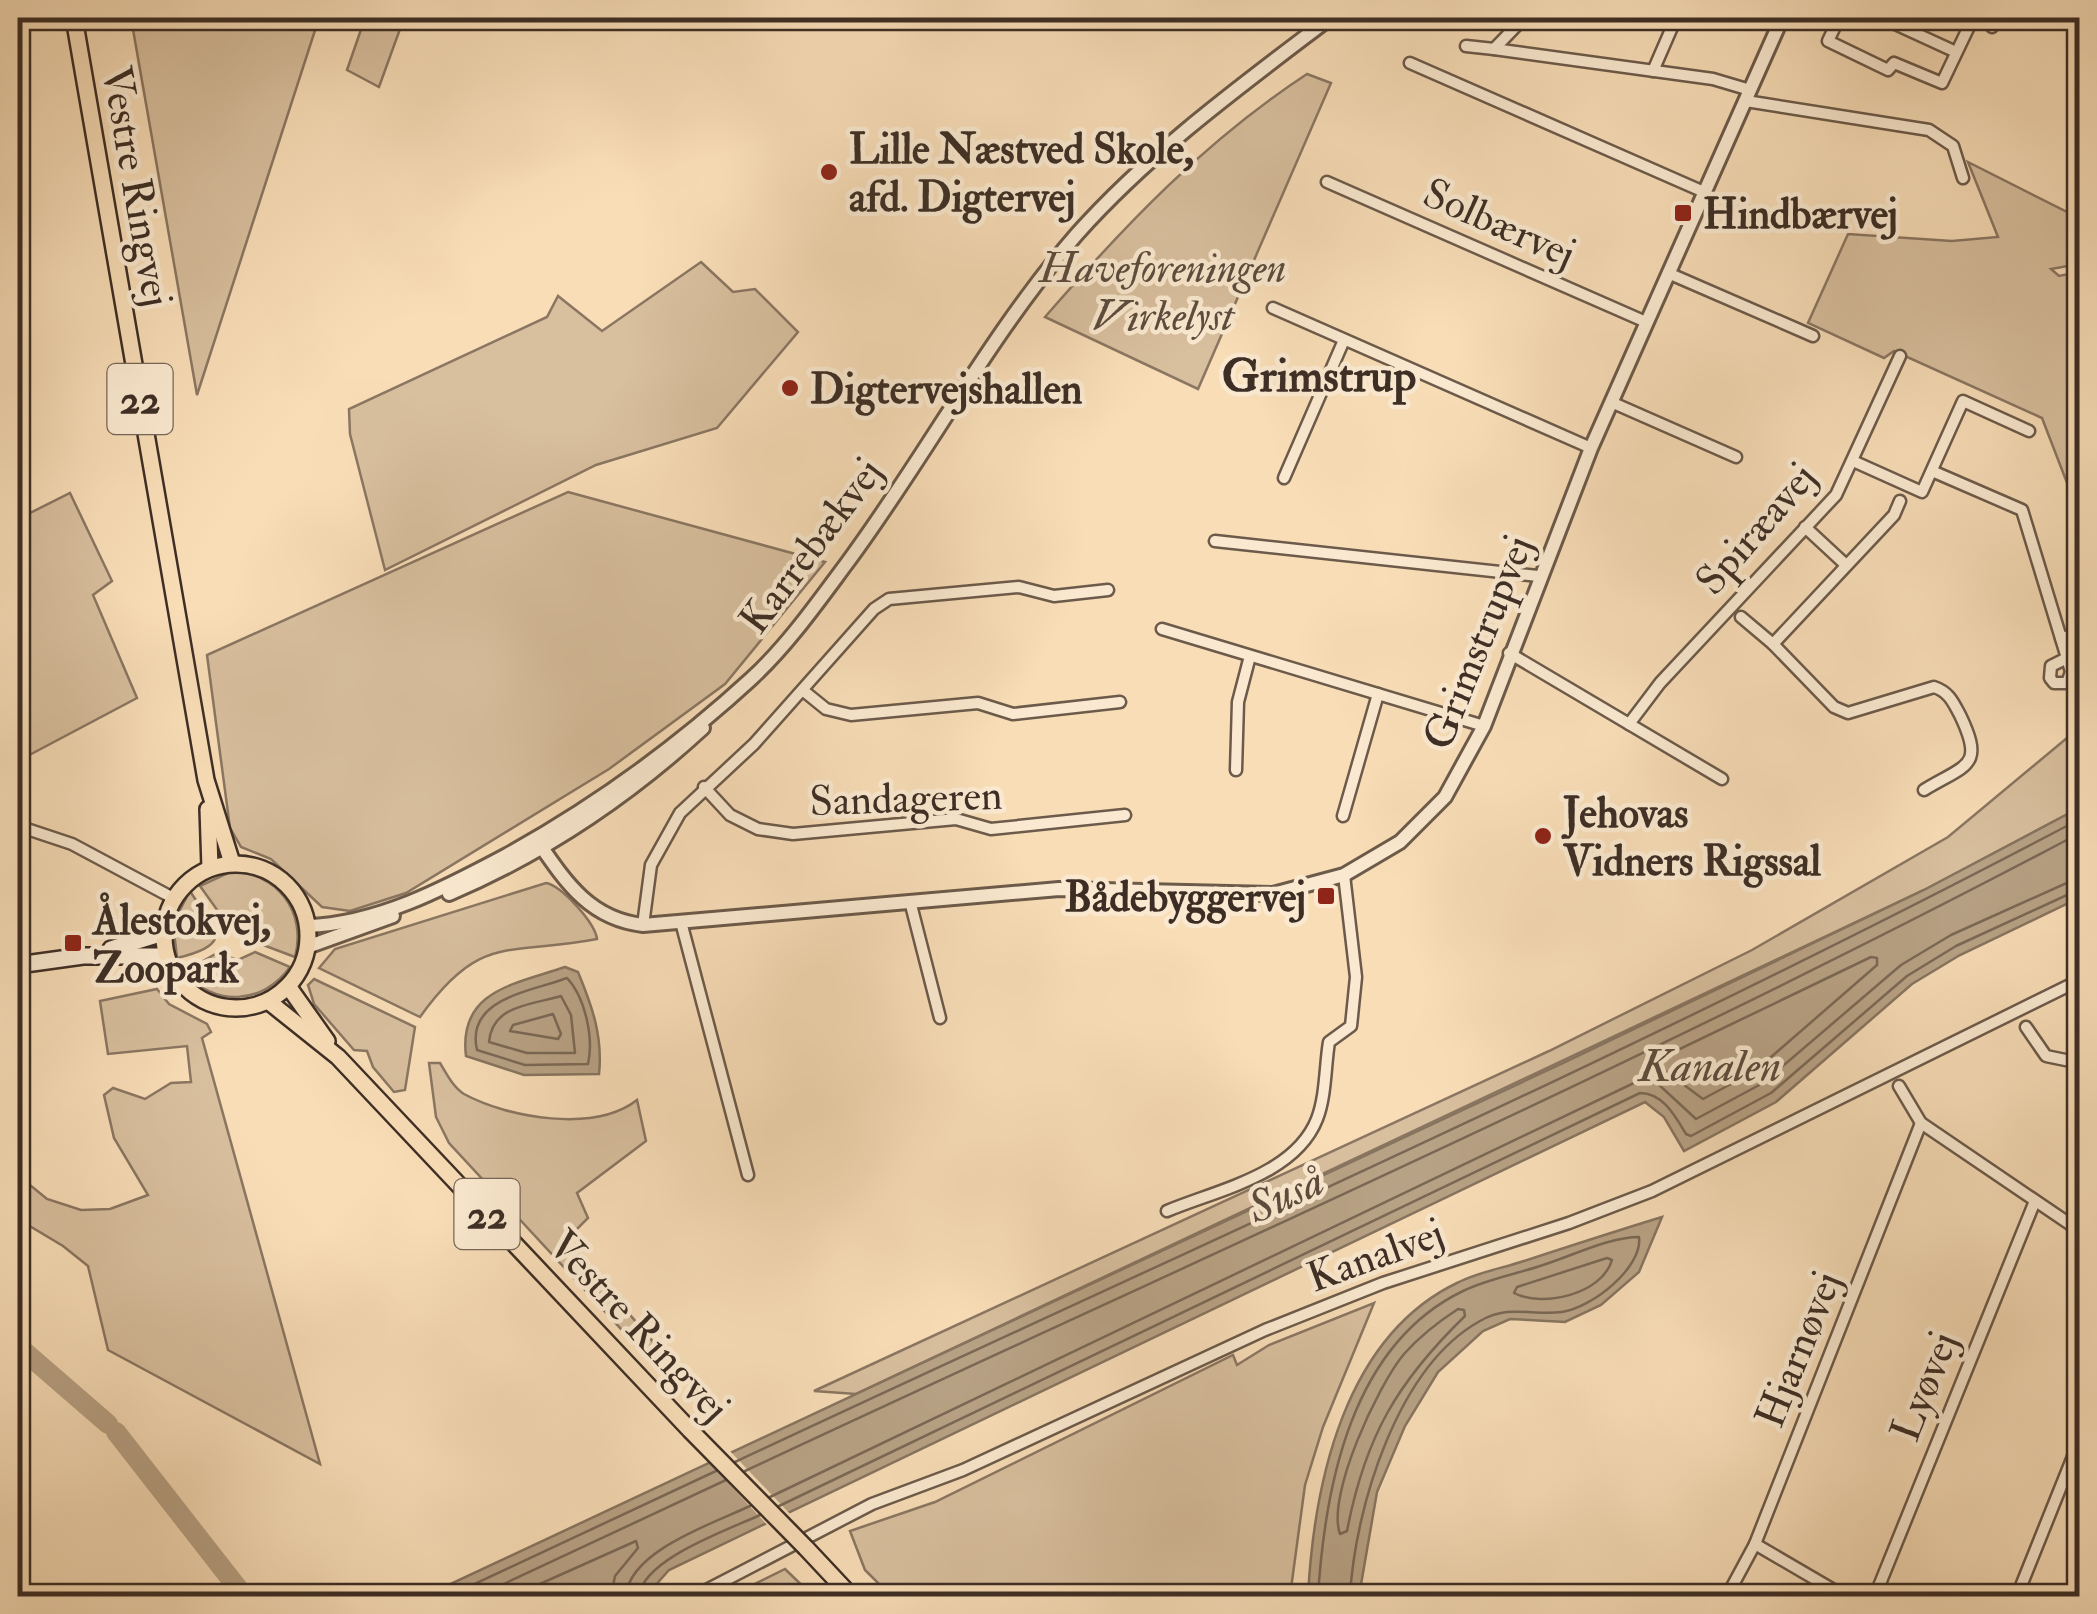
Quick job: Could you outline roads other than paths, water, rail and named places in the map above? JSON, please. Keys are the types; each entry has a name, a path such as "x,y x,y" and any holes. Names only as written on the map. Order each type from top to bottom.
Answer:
{"main road":[{"name":"Vestre Ringvej","path":"74,18 206,780 210,868"},
{"name":"Vestre Ringvej","path":"206,780 232,863"},
{"path":"232,863 262,868 288,885 308,926 307,946 288,986 268,1000 237,1008 206,1002 181,984 166,956 163,932 173,898 189,880 210,868 232,863"},
{"path":"83,956 163,932"},
{"path":"18,965 83,956 166,956"},
{"name":"Vestre Ringvej","path":"288,986 338,1057"},
{"name":"Vestre Ringvej","path":"268,1000 338,1057 851,1596"}],"street":[{"name":"Karrebækvej","path":"307,946 453,892 610,805 686,744 750,680 848,562 1028,294 1079,232 1208,110 1330,18"},
{"path":"1494,49 1524,18"},
{"path":"1652,71 1676,18"},
{"path":"1839,18 1828,41 1888,70 1894,63 1942,82 1972,18"},
{"path":"1882,18 1956,52"},
{"name":"Grimstrupvej","path":"540,844 569,886 590,906 620,922 643,925 1059,889 1273,894 1344,875 1378,858 1421,824 1449,790 1484,726 1538,576 1591,448 1778,19"},
{"path":"1466,46 1713,79 1748,95 1928,130 1953,146 1963,178"},
{"path":"1410,63 1704,192"},
{"name":"Solbærvej","path":"1327,182 1646,322"},
{"path":"1668,273 1812,336"},
{"path":"1272,308 1591,448"},
{"path":"1284,478 1344,340"},
{"name":"Spiræavej","path":"1629,724 1660,683 1836,495 1900,356"},
{"path":"1611,402 1736,457"},
{"path":"1853,461 1922,492 1963,402 2028,431"},
{"path":"1932,471 2022,510 2067,658"},
{"path":"1773,644 1894,515 1900,501"},
{"path":"1805,527 1846,565"},
{"path":"1215,541 1538,576"},
{"name":"Sandageren","path":"643,925 651,865 663,837 704,787 805,692 874,609 890,599 1019,587 1054,596 1108,590"},
{"path":"1742,617 1834,706 1848,713 1934,687 1950,697 1974,744 1974,754 1968,763 1924,790"},
{"path":"1162,629 1484,726"},
{"path":"2061,638 2080,632"},
{"path":"1509,654 1722,780"},
{"path":"1236,770 1238,702 1250,656"},
{"name":"Karrebækvej","path":"308,926 354,920 406,903 540,844 750,680"},
{"name":"Sandageren","path":"805,692 826,709 851,716 978,703 1013,714 1120,702"},
{"path":"1344,816 1378,694"},
{"name":"Sandageren","path":"704,787 730,815 758,830 793,834 956,819 992,830 1125,815"},
{"path":"18,826 72,844 173,898"},
{"path":"1167,1212 1282,1163 1305,1143 1318,1116 1329,1042 1351,1026 1356,977 1344,875"},
{"path":"910,901 940,1018"},
{"path":"681,922 748,1175"},
{"name":"Kanalvej","path":"696,1596 872,1504 963,1470 1203,1356 1383,1283 1569,1224 1652,1190 2080,980"},
{"path":"2026,1028 2046,1056 2080,1062"},
{"path":"1900,1086 1921,1123 2080,1231"},
{"name":"Hjarnøvej","path":"1727,1596 1755,1544 1921,1123"},
{"name":"Lyøvej","path":"1874,1596 2035,1201"},
{"path":"2017,1596 2080,1439"},
{"path":"1755,1544 1844,1596"}],"water":[{"name":"Kanalen","path":"2079,808 2079,898 1960,955 1912,984 1776,1102 1684,1151 1664,1117 1645,1102 669,1570 646,1596 425,1596 1565,1062 1924,890"},
{"path":"565,967 578,972 592,1009 598,1034 599,1074 524,1075 466,1056 466,1034 481,1003 510,985"},
{"path":"1662,1217 1639,1272 1601,1305 1565,1322 1510,1319 1483,1331 1438,1372 1405,1426 1377,1492 1359,1596 1308,1596 1311,1552 1328,1461 1362,1375 1388,1338 1420,1306 1459,1282"}],"waterway":[{"path":"18,1346 108,1424"},
{"path":"116,1432 244,1596"}],"place":[{"name":"Lille Næstved Skole, afd. Digtervej","path":"829,172"},
{"name":"Hindbærvej","path":"1683,213"},
{"name":"Digtervejshallen","path":"790,388"},
{"name":"Jehovas Vidners Rigssal","path":"1543,836"},
{"name":"Bådebyggervej","path":"1326,896"},
{"name":"Ålestokvej, Zoopark","path":"73,943"}],"district":[{"name":"Grimstrup","path":"1319,375"}],"park label":[{"name":"Haveforeningen Virkelyst","path":"1163,291"}],"water label":[{"name":"Suså","path":"1285,1193"}]}
